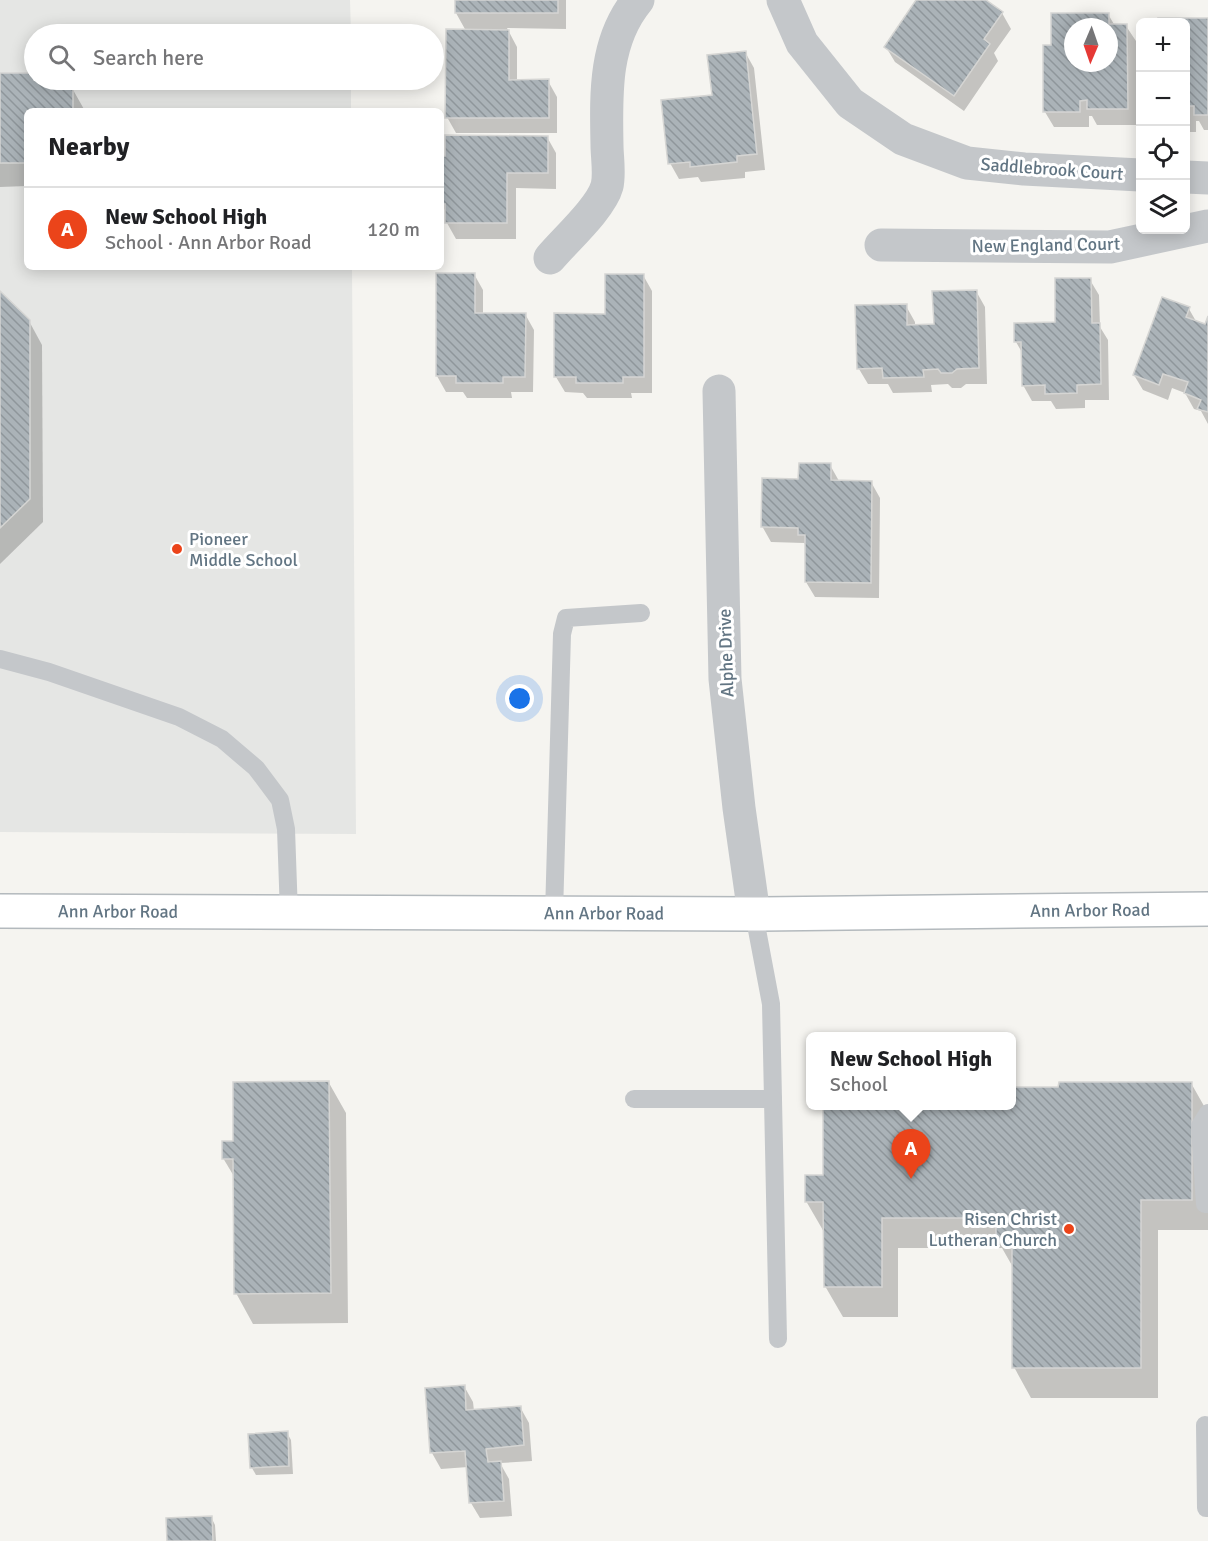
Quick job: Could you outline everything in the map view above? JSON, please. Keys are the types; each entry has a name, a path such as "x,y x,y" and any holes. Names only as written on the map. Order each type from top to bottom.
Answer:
{"main road":[{"name":"Ann Arbor Road","path":"0,911 289,914 754,914 1208,909"}],"street":[{"path":"550,258 591,212 607,186 606,83 613,47 630,10 638,0"},
{"name":"Saddlebrook Court","path":"783,0 802,43 850,104 903,139 967,163 1024,169 1136,175"},
{"path":"1190,177 1208,178"},
{"name":"New England Court","path":"881,245 1110,247 1208,226"},
{"name":"Alphe Drive","path":"719,391 725,679 739,808 754,914"}],"lane":[{"path":"554,914 562,634 566,618 641,613"},
{"path":"0,659 49,672 179,717 222,739 256,768 280,800 286,829 289,914"},
{"path":"754,914 771,1004 778,1339"},
{"path":"634,1099 773,1099"},
{"path":"1208,1113 1200,1126 1205,1204 1208,1204"},
{"path":"1205,1425 1206,1508 1208,1508"}],"shaded area":[{"name":"Pioneer Middle School","path":"0,0 350,0 351,24 24,24 24,90 351,90 351,108 24,108 24,270 352,270 356,834 0,832"}],"building":[{"path":"455,0 558,0 558,13 455,13"},
{"path":"916,0 986,0 1003,12 984,39 990,44 954,96 884,47"},
{"path":"1051,13 1109,13 1109,18 1064,18 1064,72 1118,72 1118,24 1127,24 1128,109 1087,109 1087,100 1080,101 1080,112 1043,112 1043,45 1051,45"},
{"path":"1190,18 1208,18 1208,115 1194,115 1194,106 1190,106"},
{"path":"446,29 509,30 509,80 549,79 549,118 445,118"},
{"path":"746,51 757,154 737,156 737,162 690,167 690,162 668,164 661,100 712,95 707,55"},
{"path":"0,73 24,73 24,90 73,90 73,108 24,108 24,163 0,163"},
{"path":"445,135 548,136 548,173 507,173 507,223 445,223"},
{"path":"436,273 475,273 475,313 526,313 525,377 503,377 503,383 456,383 456,376 436,376"},
{"path":"605,274 644,274 644,377 623,377 623,383 576,383 576,377 554,377 554,313 605,314"},
{"path":"1055,278 1091,278 1092,323 1100,323 1101,384 1077,385 1077,393 1045,394 1045,385 1022,386 1021,342 1014,342 1014,323 1055,322"},
{"path":"977,290 979,368 957,369 952,373 941,373 938,369 923,370 924,377 883,378 882,368 857,369 855,305 907,304 907,325 934,324 932,291"},
{"path":"0,291 30,320 30,499 0,528"},
{"path":"1162,297 1190,307 1186,317 1205,324 1208,316 1208,412 1197,409 1201,400 1184,393 1188,382 1163,374 1159,385 1133,375"},
{"path":"799,463 831,463 831,480 872,481 871,583 805,582 805,535 798,535 798,528 761,527 762,478 798,479"},
{"path":"329,1081 331,1293 234,1294 233,1159 222,1159 222,1141 233,1141 233,1082"},
{"name":"Risen Christ Lutheran Church","path":"1059,1082 1192,1082 1192,1200 1141,1200 1141,1368 1012,1368 1012,1241 996,1241 996,1218 882,1218 882,1287 824,1287 823,1202 805,1202 805,1175 823,1175 823,1110 1016,1110 1016,1087 1058,1087"},
{"path":"465,1385 466,1410 521,1406 524,1445 486,1449 488,1462 501,1461 504,1501 469,1503 465,1451 430,1453 425,1388"},
{"path":"288,1431 289,1466 250,1468 248,1434"},
{"path":"212,1516 213,1541 167,1541 166,1518"}],"place":[{"name":"Pioneer Middle School","path":"177,549"},
{"name":"New School High","path":"911,1179"},
{"name":"Risen Christ Lutheran Church","path":"1069,1229"}]}
